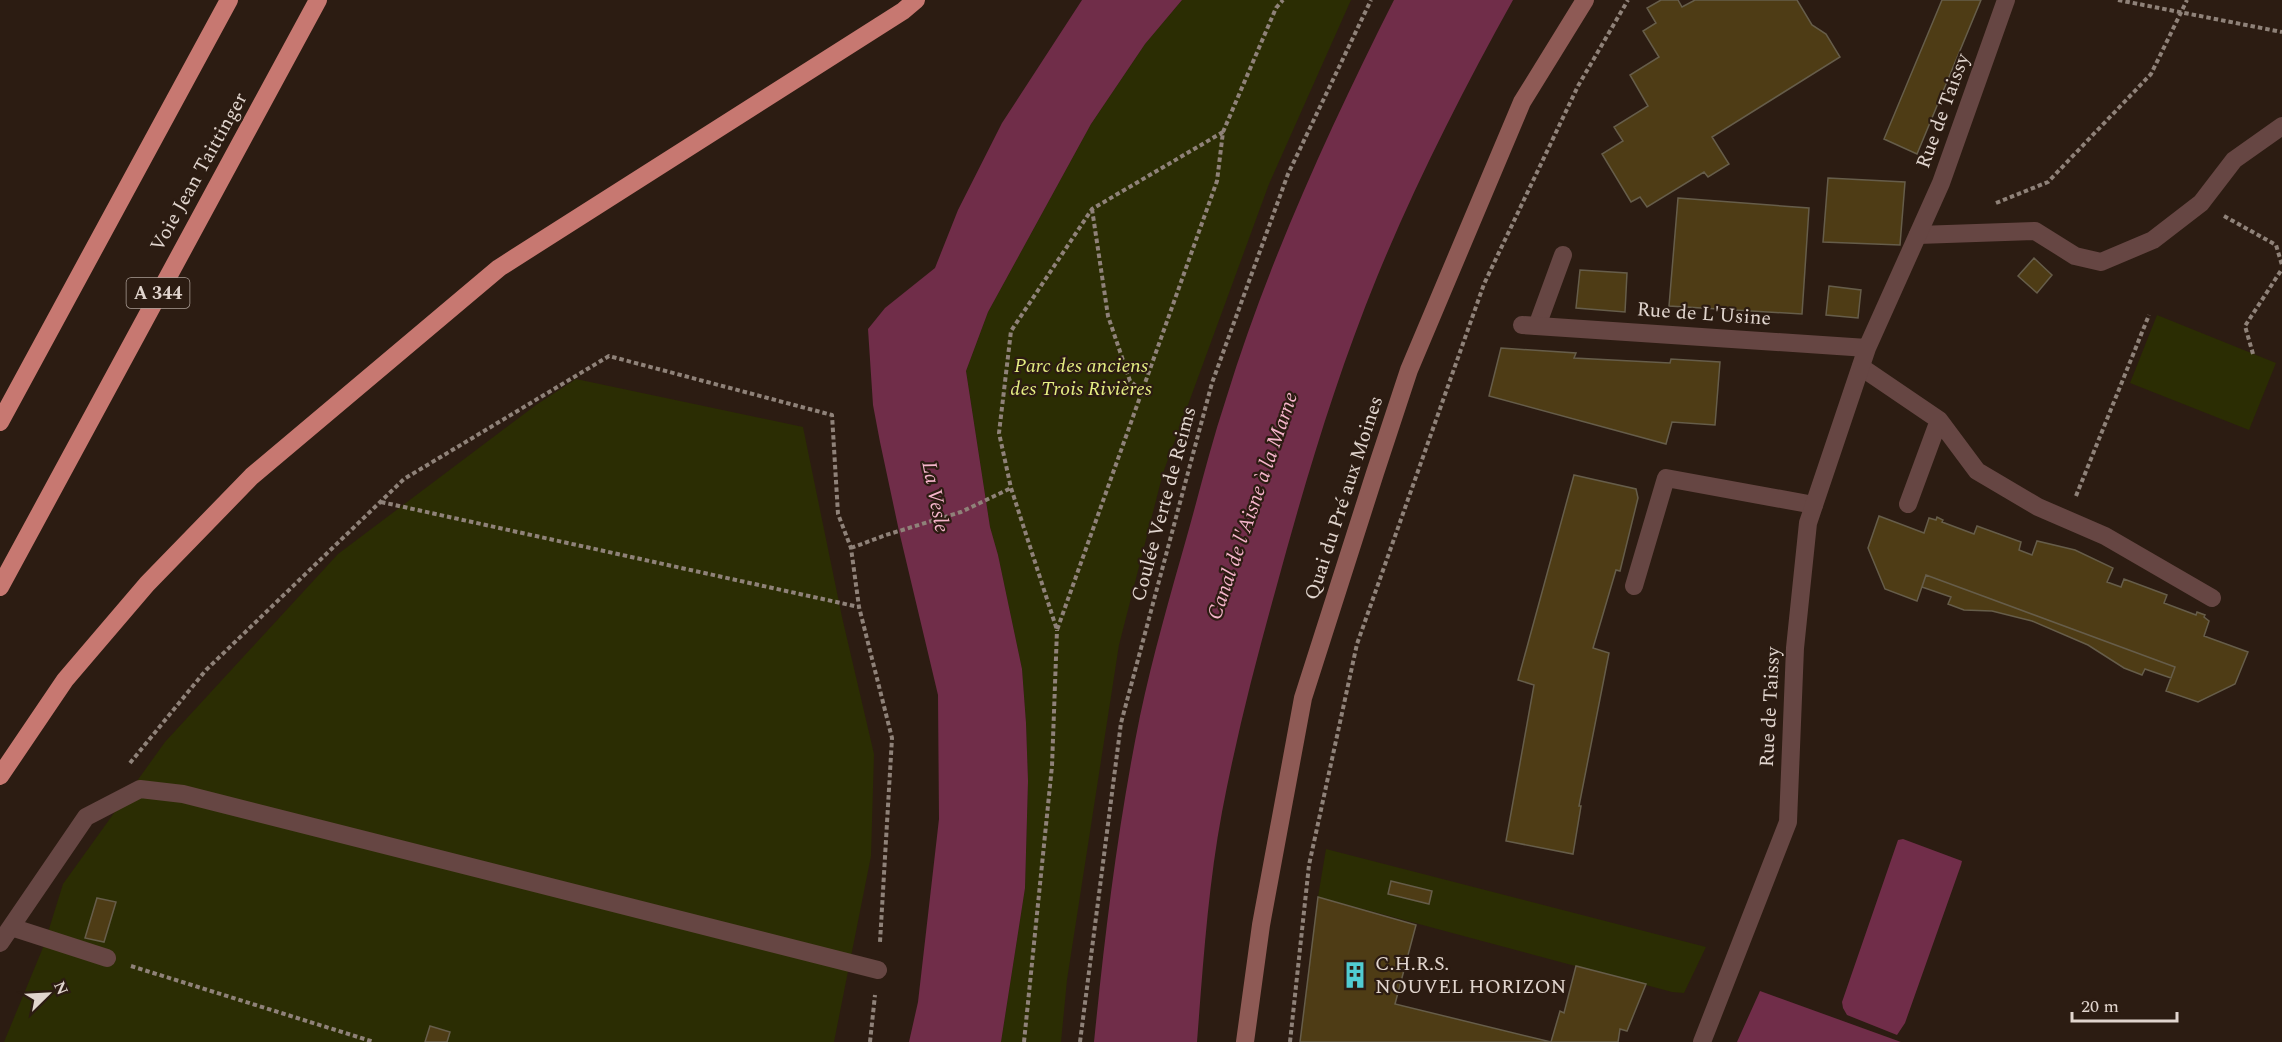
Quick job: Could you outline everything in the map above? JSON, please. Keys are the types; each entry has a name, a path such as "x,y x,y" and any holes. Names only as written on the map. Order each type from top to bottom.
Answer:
{"highway":[{"path":"0,422 229,0"},
{"name":"Voie Jean Taittinger","path":"0,587 318,0"},
{"path":"0,776 73,671 147,584 252,476 499,268 903,11 916,0"}],"street":[{"name":"Quai du Pré aux Moines","path":"1245,1042 1261,925 1303,698 1375,473 1409,370 1522,102 1585,0"},
{"name":"Rue de Taissy","path":"1702,1042 1788,822 1795,648 1808,523 1867,348 1941,183 2006,0"},
{"path":"1918,235 2035,231 2075,256 2101,262 2153,240 2200,202 2234,160 2282,126"},
{"name":"Rue de L'Usine","path":"1563,255 1530,325 1867,348"},
{"path":"1861,367 1939,420 1977,471 2038,507 2105,536 2212,598"},
{"path":"1908,504 1939,420"},
{"path":"1634,586 1666,478 1814,505"},
{"path":"0,943 86,817 140,789 183,794 878,970"},
{"path":"11,927 107,958"}],"path":[{"path":"1024,1042 1052,766 1058,630 1217,181 1223,132 1276,8 1283,0"},
{"name":"Coulée Verte de Reims","path":"1080,1042 1121,723 1212,383 1288,174 1371,0"},
{"path":"1290,1042 1309,865 1357,644 1484,284 1578,86 1628,0"},
{"path":"2118,0 2282,32"},
{"path":"1994,204 2048,182 2151,74 2187,0"},
{"path":"1058,630 1011,488 999,433 1011,331 1092,208 1223,132"},
{"path":"2200,202 2276,245 2282,267 2245,326 2253,354"},
{"path":"1092,208 1108,316 1131,381 1142,391"},
{"path":"2067,519 2149,315"},
{"path":"124,771 206,670 404,479 609,356 832,415 838,514 851,548 859,607 892,738 878,970 870,1042"},
{"path":"851,548 961,512 1011,488"},
{"path":"380,502 859,607"},
{"path":"107,958 374,1042"}],"green space":[{"name":"Parc des anciens des Trois Rivières","path":"1182,0 1351,0 1269,184 1163,473 1119,645 1067,980 1061,1042 1001,1042 1025,888 1028,781 1026,723 1022,669 990,527 966,371 988,312 1091,124 1145,44"},
{"path":"2157,315 2276,363 2249,430 2130,383"},
{"path":"576,379 803,427 842,617 874,754 871,856 834,1042 4,1042 44,945 63,884 165,742 338,554 536,405"},
{"path":"1326,849 1706,947 1684,993 1672,992 1318,897"}],"water":[{"name":"La Vesle","path":"1082,0 1182,0 1145,44 1091,124 988,312 966,371 990,527 1022,669 1028,781 1025,888 1001,1042 909,1042 918,1002 939,819 938,695 880,442 873,405 868,329 885,308 935,268 958,210 1002,123"},
{"name":"Canal de l'Aisne à la Marne","path":"1394,0 1513,0 1441,137 1392,242 1347,355 1309,472 1253,674 1222,812 1210,897 1197,1042 1094,1042 1113,879 1140,716 1150,671 1215,433 1261,297 1281,246 1324,146"},
{"path":"1903,839 1962,861 1905,1023 1897,1035 1847,1015 1842,1002 1898,840"},
{"path":"1760,991 1901,1042 1737,1042"}],"building":[{"path":"1661,0 1678,0 1682,7 1695,0 1797,0 1812,25 1826,34 1840,57 1712,137 1729,164 1708,177 1704,172 1647,207 1640,197 1631,202 1602,154 1623,141 1614,127 1648,106 1630,75 1659,57 1643,31 1656,23 1647,8"},
{"path":"1942,0 1981,0 1917,154 1884,139"},
{"path":"1828,178 1905,182 1900,245 1823,242"},
{"path":"1678,198 1809,208 1802,314 1669,306"},
{"path":"2034,258 2052,275 2037,293 2018,276"},
{"path":"1580,270 1627,273 1625,312 1576,308"},
{"path":"1829,286 1861,290 1858,318 1826,315"},
{"path":"1501,348 1576,353 1574,358 1670,363 1671,359 1720,362 1715,425 1672,422 1666,444 1489,396"},
{"path":"1574,475 1636,489 1638,498 1620,571 1616,570 1593,648 1609,653 1579,806 1581,806 1573,854 1506,841 1534,685 1518,680"},
{"path":"1879,516 1924,533 1929,518 1936,520 1937,517 1943,520 1942,522 1974,534 1977,526 2021,542 2019,550 2032,555 2037,541 2075,550 2113,568 2107,582 2121,587 2124,579 2167,595 2164,603 2196,615 2197,612 2205,615 2204,617 2209,621 2204,636 2248,652 2235,684 2198,702 2166,691 2175,667 1926,575 1917,601 1885,589 1868,548"},
{"path":"1926,575 2175,667 2171,678 2145,669 2142,675 2124,668 2088,645 2032,621 1992,611 1964,610 1948,604 1951,597 1922,587"},
{"path":"1391,881 1432,891 1429,904 1388,894"},
{"name":"C.H.R.S. NOUVEL HORIZON","path":"1318,897 1416,925 1395,1004 1551,1042 1300,1042"},
{"path":"97,898 116,902 104,942 85,938"},
{"path":"1576,966 1646,984 1627,1031 1620,1029 1618,1042 1551,1042 1560,1011 1564,1013"},
{"path":"430,1026 450,1032 447,1042 425,1042"}],"place":[{"name":"C.H.R.S. NOUVEL HORIZON","path":"1355,975"}]}
